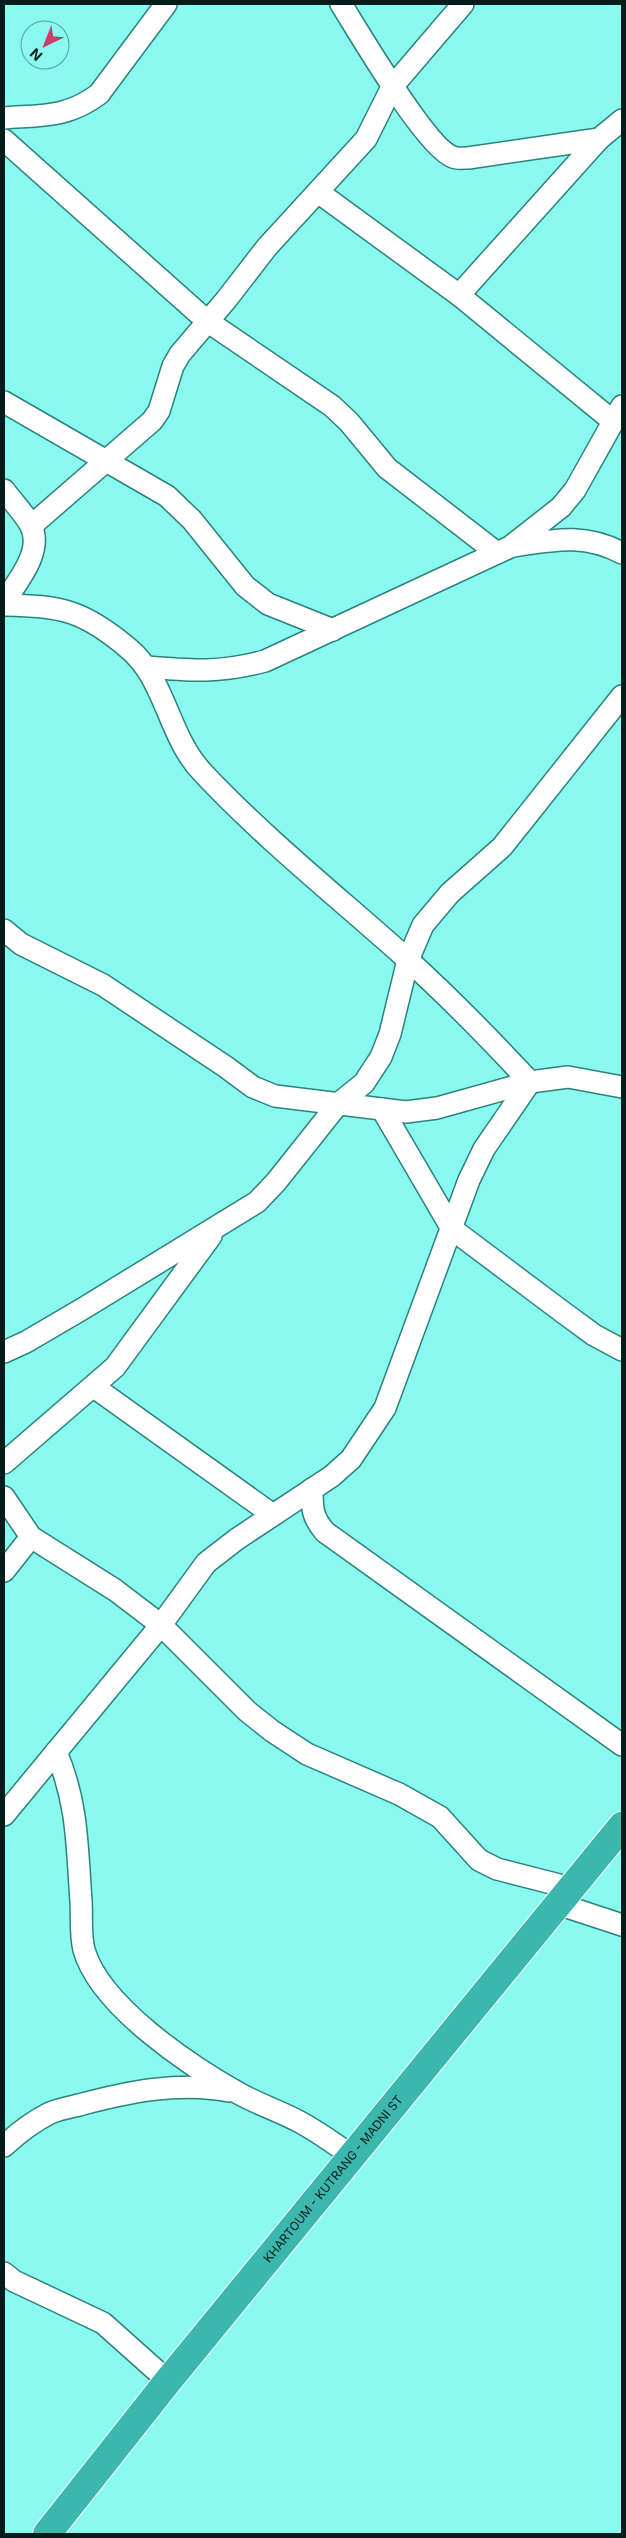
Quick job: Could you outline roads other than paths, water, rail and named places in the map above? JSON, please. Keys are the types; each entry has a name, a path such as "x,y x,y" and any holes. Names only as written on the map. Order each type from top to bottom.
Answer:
{"highway":[{"name":"KHARTOUM - KUTRANG - MADNI ST","path":"47,2534 168,2381 622,1826"}],"street":[{"path":"4,118 65,113 84,105 99,94 166,4"},
{"path":"341,4 392,87 441,150 452,157 468,158 599,139"},
{"path":"31,526 152,421 159,411 173,366 267,248 366,139 392,87 463,4"},
{"path":"459,295 599,139 622,120"},
{"path":"4,140 207,321 332,406 349,422 387,468 503,550 562,538 592,542 608,546 622,553"},
{"path":"147,668 205,672 234,670 265,661 503,550 560,508 570,496 618,414 318,192"},
{"path":"4,402 108,460 167,496 192,520 245,586 268,604 333,630"},
{"path":"4,490 31,526 33,544 30,563 4,604 47,606 80,615 104,629 130,649 147,668 182,748 202,772 279,846 408,960 470,1018 530,1082"},
{"path":"4,1352 26,1342 216,1229 257,1202 276,1182 338,1104 364,1083 381,1057 390,1034 408,960 423,925 450,894 502,847 622,696"},
{"path":"4,930 22,944 102,985 226,1067 252,1087 275,1096 406,1112 437,1108 530,1082 568,1077 622,1087"},
{"path":"4,1815 161,1625 206,1563 237,1538 332,1476 351,1459 386,1408 452,1229 484,1149 530,1082"},
{"path":"382,1109 452,1229 571,1319 622,1350"},
{"path":"4,1463 115,1367 216,1229"},
{"path":"94,1387 273,1515"},
{"path":"312,1489 312,1510 316,1521 325,1532 622,1745"},
{"path":"4,1497 32,1537 115,1590 161,1625 247,1711 307,1754 399,1794 440,1817 480,1860 496,1869 565,1896 622,1925"},
{"path":"4,1572 32,1537"},
{"path":"56,1752 66,1776 75,1812 84,1948 92,1970 117,2004 144,2028 239,2093 299,2122 352,2156"},
{"path":"4,2146 22,2129 52,2112 102,2099 172,2087 207,2086 239,2093"},
{"path":"4,2273 14,2282 103,2324 168,2381"}]}
